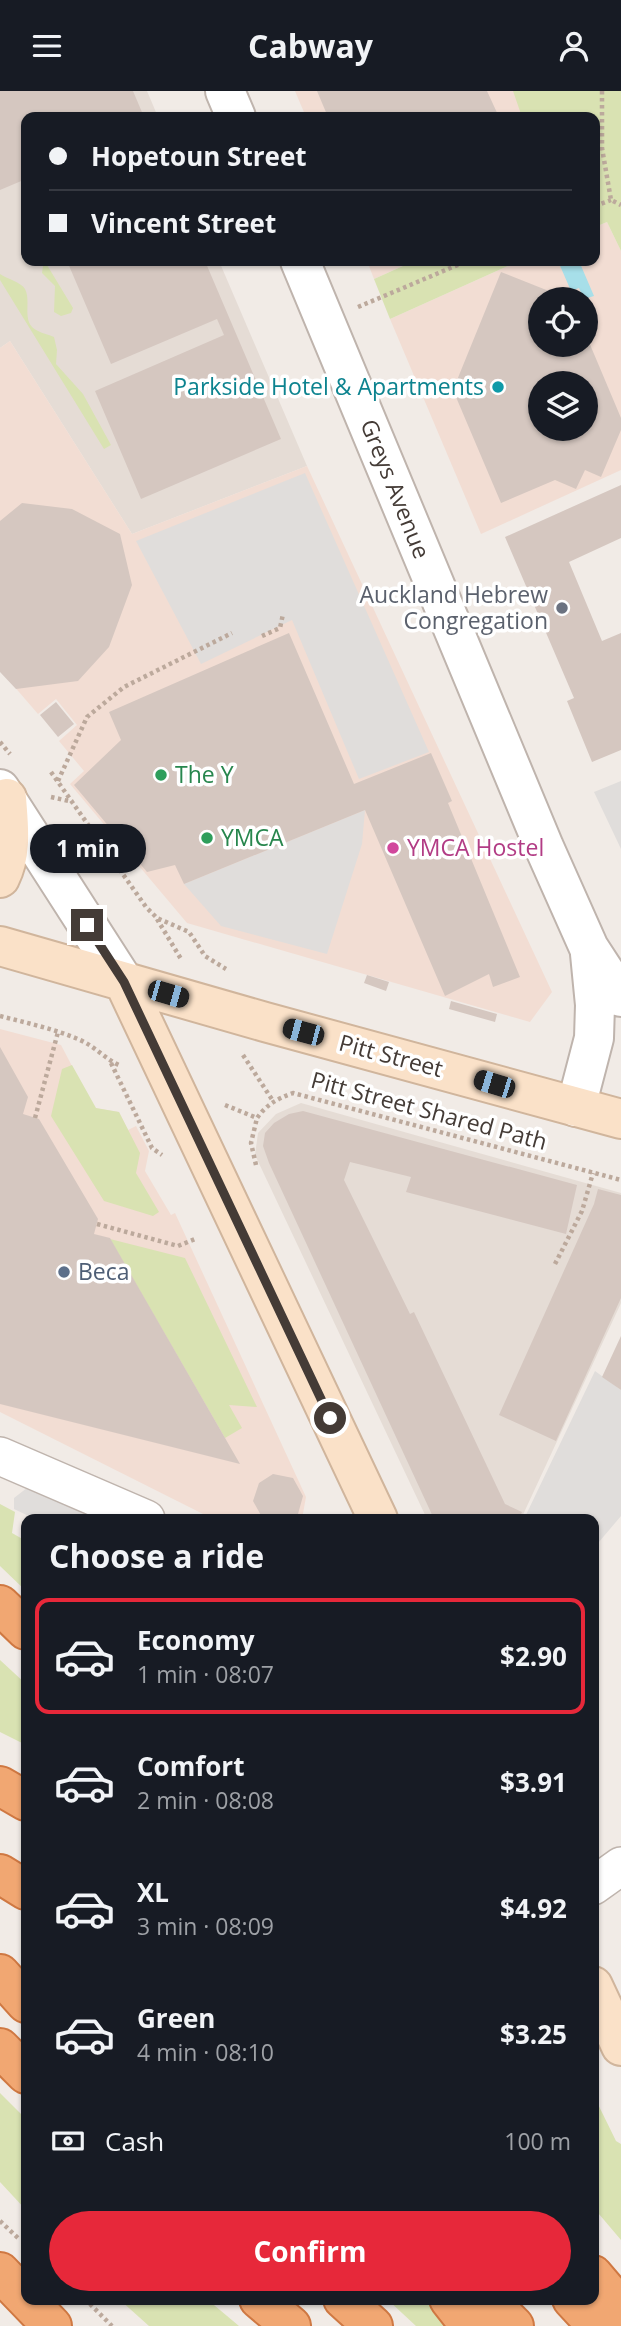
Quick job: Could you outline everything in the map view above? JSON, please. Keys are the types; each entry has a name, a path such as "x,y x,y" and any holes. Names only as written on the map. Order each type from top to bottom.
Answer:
{"highway":[{"path":"0,1605 21,1625"},
{"path":"0,1786 21,1798"},
{"path":"0,1874 21,1887"},
{"path":"0,1975 21,1998"},
{"path":"0,2048 21,2069"},
{"path":"0,2272 21,2294"},
{"path":"599,2282 621,2308"},
{"path":"32,2305 52,2326"},
{"path":"266,2305 291,2326"},
{"path":"350,2305 373,2326"},
{"path":"454,2305 470,2326"},
{"path":"493,2305 513,2326"},
{"path":"578,2305 597,2326"}],"main road":[{"path":"0,878 10,845 3,794"},
{"name":"Pitt Street","path":"0,946 621,1119"},
{"path":"124,982 376,1514"},
{"path":"599,1999 621,2046"}],"street":[{"path":"225,91 234,112"},
{"name":"Greys Avenue","path":"302,266 589,948 621,997"},
{"path":"3,794 124,982"},
{"name":"Greys Avenue","path":"576,1107 594,1038 596,1005 589,948"},
{"path":"0,1456 134,1514"},
{"path":"599,1882 621,1866"}],"path":[{"path":"602,91 603,148 611,200"},
{"path":"611,200 621,205"},
{"path":"600,205 611,200"},
{"path":"326,320 455,266"},
{"path":"262,636 280,628 283,614"},
{"path":"58,781 87,717 124,687 232,633"},
{"path":"51,772 146,907 157,918 163,931"},
{"path":"157,918 189,932 205,956 228,970"},
{"path":"0,1016 58,1032 98,1049 111,1062 152,1148"},
{"path":"35,1118 58,1032"},
{"path":"111,1062 127,1069"},
{"path":"258,1170 251,1143 257,1118 273,1101 262,1084"},
{"name":"Pitt Street Shared Path","path":"273,1101 293,1093 621,1180"},
{"path":"237,1110 257,1118"},
{"path":"555,1264 582,1211 593,1173"},
{"path":"97,1224 178,1246 195,1239"},
{"path":"0,2221 21,2241"},
{"path":"91,2305 112,2326"}],"shaded area":[{"path":"0,91 147,91 156,112 21,112 21,266 221,266 307,466 132,534 10,341 0,348"},
{"path":"295,91 526,91 541,112 304,112"},
{"path":"607,222 621,251 621,470 481,534 390,319 508,266 600,266 600,225"},
{"path":"369,266 403,266 374,279"},
{"path":"10,341 132,534 307,466 552,992 530,1022 187,923 70,784 84,771 59,741 77,725 56,699 38,714 0,670 0,348"},
{"path":"305,473 429,752 359,779 292,620 201,664 136,541"},
{"path":"621,781 621,849 594,792"},
{"path":"365,810 362,844 327,954 221,926 184,884"},
{"path":"0,1029 61,1045 94,1108 119,1112 128,1130 136,1126 149,1151 145,1171 171,1215 175,1213 306,1497 303,1514 203,1514 0,1412"},
{"path":"301,1103 621,1193 621,1303 523,1514 425,1514 255,1155 258,1133 276,1114"},
{"path":"595,1371 621,1390 621,1516 599,1542 599,1514 526,1514"},
{"path":"32,1484 92,1514 24,1514 14,1509 14,1498"}],"green space":[{"path":"513,91 621,91 621,251 607,222 600,225 600,112 520,112"},
{"path":"43,266 48,266 73,308 71,313 61,316 54,312 55,286 42,273"},
{"path":"403,266 508,266 390,319 374,279"},
{"path":"0,274 25,289 29,323 38,331 54,337 56,364 83,394 111,445 104,449 0,280"},
{"path":"72,1065 96,1108 119,1112 140,1153 136,1173 159,1212 153,1216 104,1201 51,1116 62,1069"},
{"path":"110,1239 185,1258 257,1407 229,1405 242,1428 225,1438"},
{"path":"0,1504 15,1512 12,1533 21,1538 21,1586 0,1566"},
{"path":"0,1660 21,1679 21,1742 0,1732"},
{"path":"0,2093 21,2114 21,2205 0,2182"},
{"path":"599,2106 616,2141 621,2144 621,2240 599,2214"},
{"path":"126,2305 214,2305 239,2326 149,2326"},
{"path":"393,2305 430,2305 447,2326 416,2326"}],"water":[{"path":"560,266 581,266 590,287 569,287"}],"building":[{"path":"0,91 133,91 142,112 21,112 21,181 0,190"},
{"path":"317,91 487,91 497,112 326,112"},
{"path":"69,266 207,266 281,439 141,499 95,391 224,335 217,319 111,364"},
{"name":"Parkside Hotel & Apartments","path":"501,272 539,287 528,287 528,357 595,357 621,418 621,430 601,477 585,470 576,489 555,480 501,503 453,390"},
{"name":"Auckland Hebrew Congregation","path":"621,485 621,538 569,562 602,641 621,633 621,750 592,762 567,701 574,698 505,537"},
{"path":"22,503 72,509 120,534 132,585 109,647 78,681 16,689 0,672 0,521"},
{"name":"YMCA","path":"289,633 354,784 431,753 452,801 448,803 520,977 493,987 489,974 445,996 365,810 184,884 175,865 147,872 74,785 121,740 109,712"},
{"path":"56,702 74,724 58,737 40,715"},
{"path":"367,975 389,982 386,991 364,983"},
{"path":"451,1001 497,1014 495,1022 449,1009"},
{"name":"Beca","path":"0,1047 28,1097 23,1114 39,1119 98,1219 94,1234 110,1238 240,1464 0,1404"},
{"path":"303,1111 577,1185 566,1234 406,1192 411,1177 350,1162 344,1180 410,1314 414,1312 505,1504 522,1512 521,1514 432,1514 269,1163 263,1146 265,1133 274,1123 289,1114"},
{"path":"598,1189 621,1195 621,1298 556,1441 499,1415 594,1204"},
{"path":"621,1336 621,1390 602,1377"},
{"path":"273,1474 293,1478 303,1496 298,1514 260,1514 253,1501 259,1483"}],"place":[{"name":"Parkside Hotel & Apartments","path":"498,387"},
{"name":"Auckland Hebrew Congregation","path":"562,608"},
{"name":"The Y","path":"161,775"},
{"name":"YMCA","path":"207,838"},
{"name":"YMCA Hostel","path":"393,848"},
{"name":"Beca","path":"64,1272"}],"route":[{"path":"87,925 124,982 330,1418"}]}
